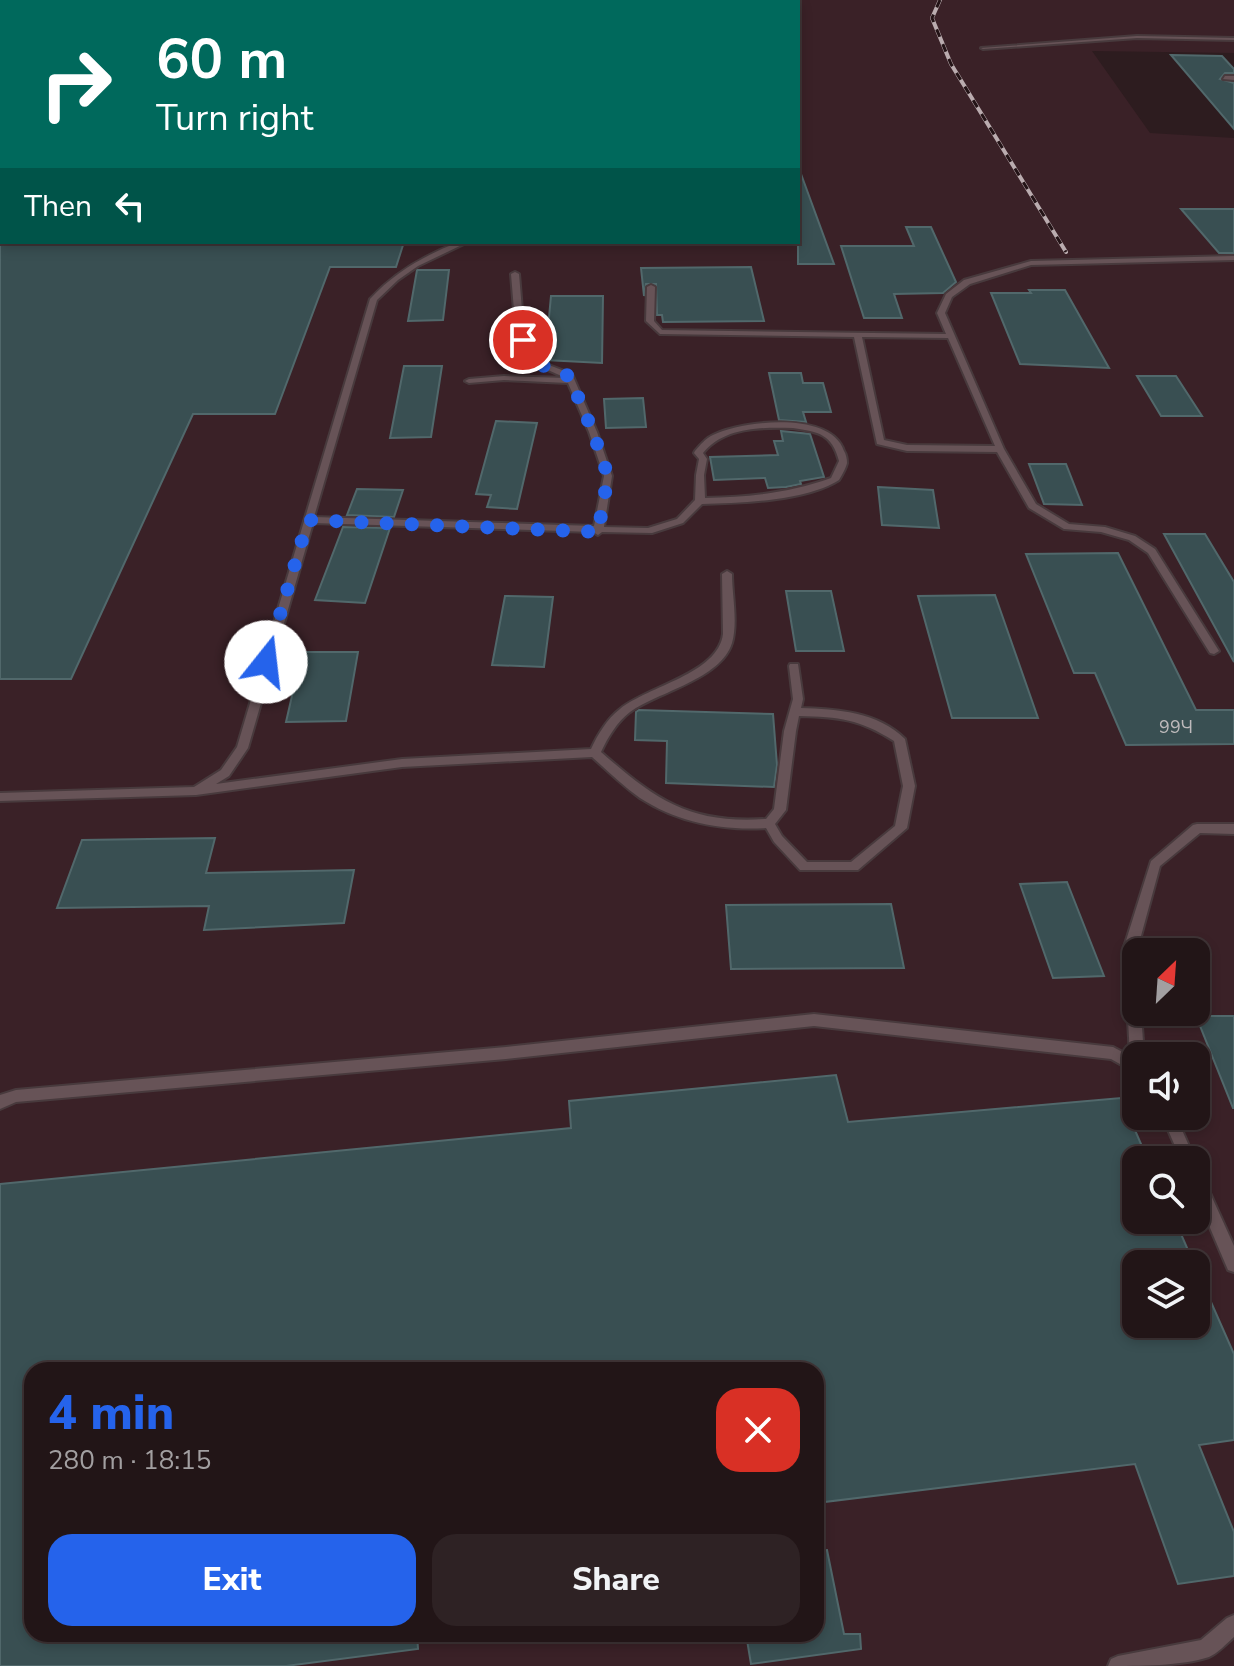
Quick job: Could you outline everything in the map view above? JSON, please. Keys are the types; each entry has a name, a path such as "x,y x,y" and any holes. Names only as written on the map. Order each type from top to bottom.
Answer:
{"lane":[{"path":"983,48 1137,37 1234,39"},
{"path":"1225,78 1234,78"},
{"path":"196,791 225,773 242,748 374,299 397,275 420,259 460,244"},
{"path":"1214,651 1152,551 1132,538 1102,529 1067,527 1032,506 1000,449 941,313 949,296 967,282 1031,263 1234,258"},
{"path":"515,274 519,322 527,359 569,376 608,476 598,532"},
{"path":"651,287 650,321 660,332 950,336"},
{"path":"858,336 880,442 907,448 1000,449"},
{"path":"469,381 504,378 571,381"},
{"path":"308,520 598,532 649,531 680,521 700,501 803,493 835,480 843,461 836,441 819,429 774,425 719,435 708,441 698,453 703,459 700,501"},
{"path":"595,753 604,733 627,708 679,684 714,659 727,645 727,574"},
{"path":"0,797 196,791 402,763 595,753 645,795 691,816 742,826 769,823 780,810 798,699 794,666"},
{"path":"769,823 778,839 804,867 854,867 901,828 909,786 899,739 869,719 836,713 795,712"},
{"path":"1136,1042 1131,947 1155,864 1197,828 1234,829"},
{"path":"0,1102 16,1096 506,1053 814,1020 1113,1053 1122,1058"},
{"path":"1210,1210 1234,1264"},
{"path":"1118,1666 1205,1649 1234,1625"}],"shaded area":[{"path":"800,0 1234,0 1234,53 1092,51 1150,133 1234,138 1234,1666 0,1666 0,244 800,244"}],"building":[{"path":"1171,55 1222,56 1234,69 1234,73 1225,73 1220,79 1234,83 1234,129"},
{"path":"801,174 834,264 798,264 800,244"},
{"path":"1181,209 1234,209 1234,253 1219,253"},
{"path":"906,227 931,227 956,282 943,293 894,294 902,318 864,318 841,246 914,246"},
{"path":"0,244 403,244 396,267 330,267 275,414 193,414 71,679 0,679"},
{"path":"751,267 764,321 663,322 662,315 657,315 656,284 646,284 644,296 641,268"},
{"path":"417,270 449,270 443,320 408,321"},
{"path":"1029,290 1065,290 1109,368 1020,364 991,293 1031,293"},
{"path":"551,296 603,296 602,363 545,360"},
{"path":"404,366 442,366 431,437 390,438"},
{"path":"769,373 801,373 803,383 823,383 831,412 803,412 806,422 779,420"},
{"path":"1137,376 1176,376 1202,416 1161,416"},
{"path":"643,398 646,427 606,428 604,399"},
{"path":"496,421 537,423 517,509 487,507 491,495 476,494"},
{"path":"781,431 810,434 824,477 786,487 768,488 765,478 714,480 710,457 778,455 774,441 783,441"},
{"path":"1029,464 1066,464 1082,505 1044,504"},
{"path":"878,487 933,490 939,528 882,525"},
{"path":"357,489 403,490 394,517 347,515"},
{"path":"343,527 390,528 365,603 315,600"},
{"path":"1164,534 1205,534 1234,582 1234,662"},
{"path":"1118,553 1196,710 1234,710 1234,744 1126,745 1095,673 1074,673 1026,554"},
{"path":"786,591 831,591 844,651 796,651"},
{"path":"995,595 1038,718 952,718 918,596"},
{"path":"505,596 553,597 544,667 492,665"},
{"path":"302,652 358,652 346,721 286,722"},
{"path":"636,712 773,714 777,765 774,787 666,783 667,741 635,740"},
{"path":"215,838 206,873 354,870 344,923 204,930 209,906 57,908 82,840"},
{"path":"1067,882 1104,976 1053,978 1020,884"},
{"path":"891,904 904,968 731,969 726,905"},
{"path":"1210,1016 1234,1016 1234,1108 1210,1051 1210,1042 1206,1042 1200,1026 1210,1026"},
{"path":"836,1075 848,1122 1121,1098 1122,1130 1135,1130 1142,1146 1122,1146 1122,1234 1181,1234 1188,1250 1122,1250 1122,1338 1210,1338 1210,1300 1234,1354 1234,1440 1199,1445 1234,1532 1234,1576 1178,1584 1135,1464 824,1502 824,1362 24,1362 24,1642 418,1642 418,1649 286,1666 0,1666 0,1184 571,1128 569,1101"},
{"path":"824,1550 827,1550 844,1634 860,1634 861,1649 751,1664 747,1642 824,1642"}],"railway":[{"path":"940,0 932,18 951,64 1066,252"}],"route":[{"path":"266,662 308,520 598,532 608,476 593,432 569,376 527,359 523,340"}]}
